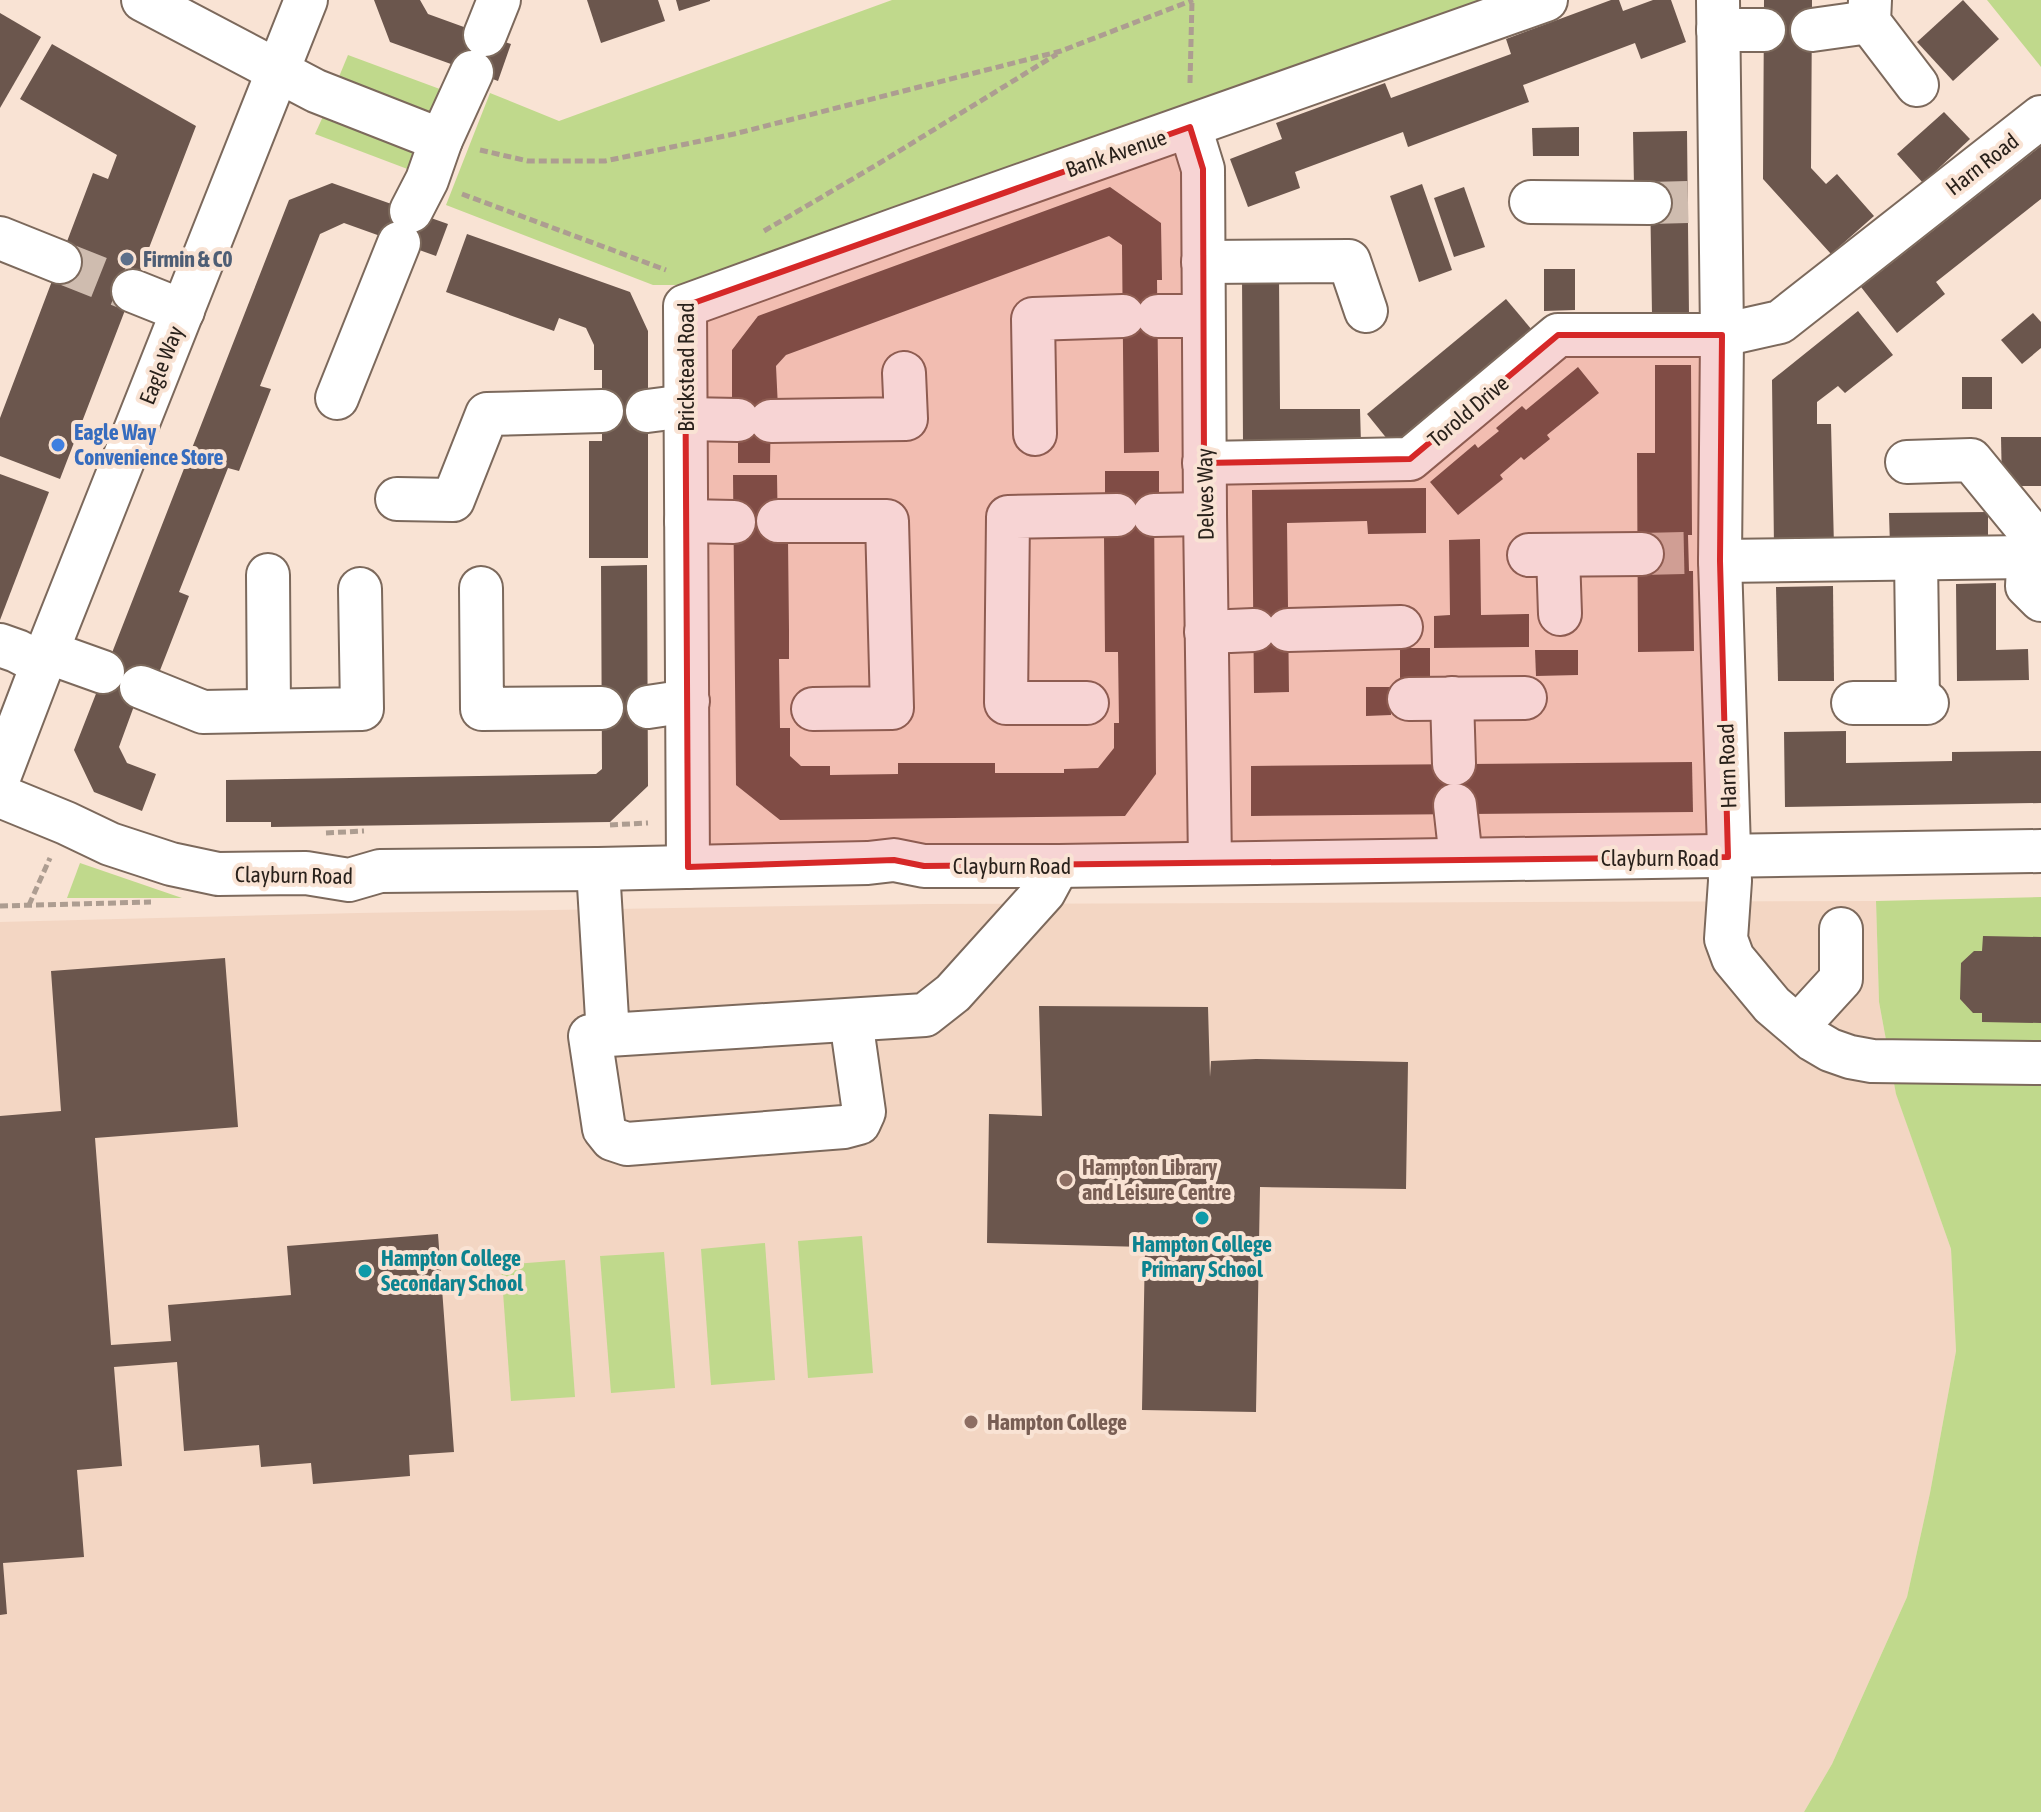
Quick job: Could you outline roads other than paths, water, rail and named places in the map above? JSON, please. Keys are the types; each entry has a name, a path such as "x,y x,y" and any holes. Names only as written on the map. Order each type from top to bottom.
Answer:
{"street":[{"path":"143,0 316,91 441,140"},
{"name":"Eagle Way","path":"0,775 306,0"},
{"name":"Bank Avenue","path":"685,306 1546,0"},
{"path":"1812,30 1869,11 1917,85"},
{"path":"1718,15 1764,30"},
{"name":"Harn Road","path":"1718,15 1686,202 1722,335 1709,556 1729,813 1730,881 1726,939 1733,958 1772,1005 1813,1040 1830,1050 1872,1061 2041,1063"},
{"path":"337,398 485,35"},
{"name":"Harn Road","path":"1722,335 1780,322 2041,117"},
{"name":"Delves Way","path":"1190,127 1203,169 1210,862"},
{"path":"1531,202 1686,202"},
{"path":"3,249 60,262"},
{"path":"1203,262 1349,261 1366,311"},
{"path":"133,291 183,311"},
{"name":"Brickstead Road","path":"685,306 673,412 686,521 668,704 687,821 688,867"},
{"path":"1035,434 1033,319 1203,316"},
{"name":"Torold Drive","path":"1204,463 1410,459 1558,335 1722,335"},
{"path":"673,412 754,421 906,419 904,373"},
{"path":"397,499 453,500 487,414 602,411"},
{"path":"1907,462 1971,460 2030,532 2027,586 2041,600"},
{"path":"1087,703 1006,703 1008,517 1205,514"},
{"path":"686,521 734,522"},
{"path":"778,521 887,521 892,708 813,709"},
{"path":"1560,614 1543,555 1642,554"},
{"path":"1709,556 2028,557"},
{"path":"1853,703 1923,703 1916,559"},
{"path":"268,575 269,710"},
{"path":"481,588 482,709 602,708"},
{"path":"0,645 122,680 203,712 362,709 360,589"},
{"path":"1206,632 1401,627"},
{"path":"1452,698 1454,784 1461,859"},
{"path":"1409,699 1525,698"},
{"name":"Clayburn Road","path":"0,796 110,844 171,864 218,874 306,873 349,880 380,871 598,869 894,860 924,866 1058,866 2041,851"},
{"path":"598,869 608,1035 925,1015 953,993 1044,892 1058,866"},
{"path":"1798,1026 1841,979 1841,929"},
{"path":"590,1036 604,1129 612,1139 627,1144 844,1127 859,1123 864,1112 851,1020"}],"tunnel":[{"path":"1650,203 1688,202"},
{"path":"60,262 133,291"},
{"path":"1642,554 1689,553"}],"place":[{"name":"Firmin & C0","path":"127,259"},
{"name":"Eagle Way Convenience Store","path":"58,445"},
{"name":"Hampton Library and Leisure Centre","path":"1066,1180"},
{"name":"Hampton College Primary School","path":"1202,1218"},
{"name":"Hampton College Secondary School","path":"365,1271"},
{"name":"Hampton College","path":"971,1422"}]}
